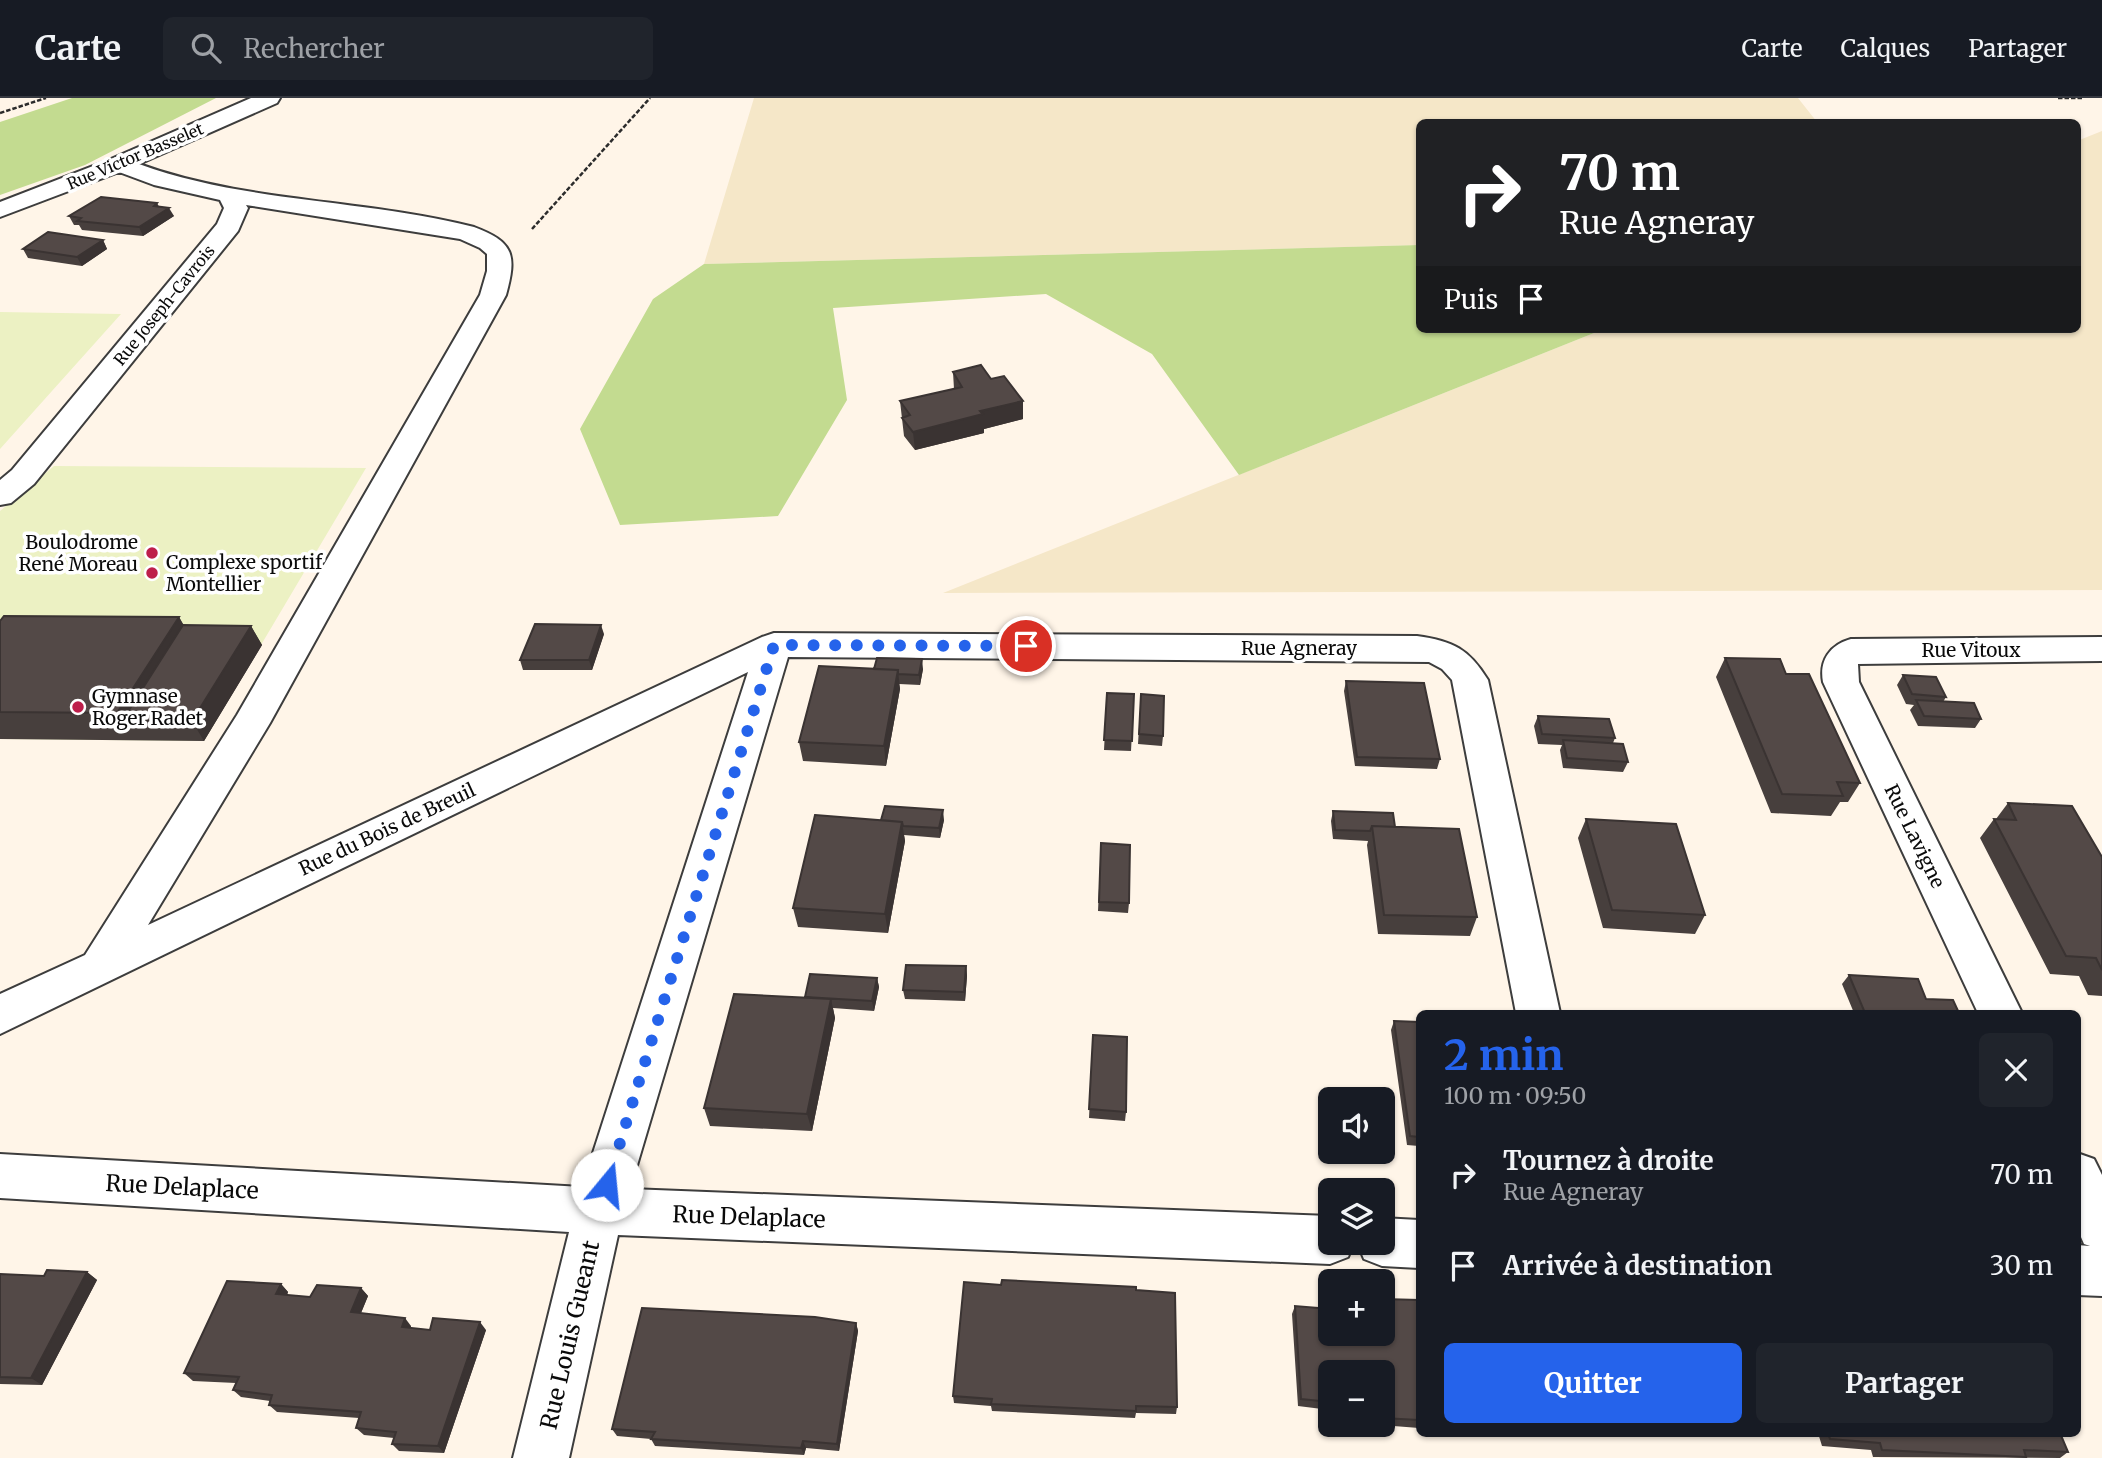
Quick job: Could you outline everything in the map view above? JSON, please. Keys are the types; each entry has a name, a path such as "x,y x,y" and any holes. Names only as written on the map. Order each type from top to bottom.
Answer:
{"street":[{"name":"Rue Victor Basselet","path":"0,210 119,164 268,98"},
{"path":"101,965 251,723 493,295 503,263 498,247 486,239 465,232 230,195 153,177 119,164"},
{"name":"Rue Joseph-Cavrois","path":"0,496 23,477 229,226 236,208 230,195"},
{"name":"Rue du Bois de Breuil","path":"0,1015 774,645"},
{"name":"Rue Agneray","path":"774,645 1417,648 1436,650 1452,657 1464,668 1470,680 1537,1010"},
{"name":"Rue Louis Gueant","path":"541,1458 599,1211 774,645"},
{"name":"Rue Vitoux","path":"1842,657 1851,651 1866,650 2102,649"},
{"name":"Rue Lavigne","path":"1842,657 1838,669 1841,682 1999,1010"},
{"name":"Rue Delaplace","path":"0,1177 599,1211 1318,1240"},
{"path":"2081,1183 2102,1227"},
{"path":"1395,1243 1416,1244"},
{"path":"2081,1270 2102,1271"}],"path":[{"path":"0,113 46,98"},
{"path":"498,247 532,229 650,98"},
{"path":"2058,98 2082,98"}],"shaded area":[{"path":"754,98 1798,98 1815,119 1416,119 1416,245 704,264"},
{"path":"2102,131 2102,590 943,593 1594,333 2081,333 2081,139"}],"green space":[{"path":"72,98 216,98 85,165 0,195 0,122"},
{"path":"1416,245 1416,333 1594,333 1239,475 1152,354 1046,294 833,308 847,400 778,516 620,525 580,429 653,299 704,264"},
{"path":"0,312 121,314 0,449"},
{"name":"Complexe sportif Montellier","path":"54,466 366,468 204,741 0,739 0,511"}],"building":[{"path":"101,197 157,203 154,206 169,208 139,227 77,221 81,218 69,216"},
{"path":"48,232 103,240 77,257 23,249"},
{"path":"981,365 991,379 1004,376 1023,401 913,432 902,418 910,415 900,401 962,387 953,372"},
{"path":"4,616 179,617 117,713 0,712 0,621"},
{"path":"535,624 601,625 589,660 520,660"},
{"path":"183,625 251,626 192,721 122,721"},
{"path":"877,658 922,659 919,675 898,674 898,670 874,669"},
{"path":"1725,658 1780,659 1786,674 1809,674 1860,783 1837,782 1843,796 1782,794"},
{"path":"819,666 898,670 884,746 799,742"},
{"path":"1903,675 1936,677 1946,697 1912,694"},
{"path":"1346,681 1424,683 1440,759 1357,757"},
{"path":"1107,693 1134,694 1132,741 1104,740"},
{"path":"1141,694 1164,696 1163,736 1139,734"},
{"path":"1916,700 1974,703 1981,719 1924,716"},
{"path":"1538,716 1609,719 1615,738 1542,734"},
{"path":"1563,740 1623,744 1628,762 1567,758"},
{"path":"2008,803 2072,806 2102,857 2102,970 2096,958 2066,956 1994,819 2016,820"},
{"path":"885,806 943,810 939,828 903,826 902,822 881,820"},
{"path":"1333,811 1393,813 1395,827 1372,826 1370,831 1335,830"},
{"path":"815,815 902,822 885,914 793,908"},
{"path":"1586,819 1676,824 1705,915 1612,910"},
{"path":"1372,826 1459,829 1477,917 1384,915"},
{"path":"1101,843 1130,845 1129,903 1099,902"},
{"path":"906,965 966,966 964,992 903,990"},
{"path":"810,974 877,978 872,1001 805,997"},
{"path":"1849,975 1918,979 1926,999 1953,1000 1958,1010 1864,1010"},
{"path":"734,994 831,999 807,1114 704,1108"},
{"path":"1394,1021 1416,1022 1416,1137 1410,1136"},
{"path":"1093,1035 1127,1037 1126,1112 1089,1109"},
{"path":"47,1270 87,1272 31,1378 0,1377 0,1274 44,1276"},
{"path":"1002,1280 1136,1287 1136,1290 1175,1293 1177,1407 1136,1406 1136,1411 991,1404 992,1399 953,1396 964,1282 1001,1285"},
{"path":"227,1281 281,1284 276,1294 310,1297 317,1285 361,1288 351,1312 405,1318 402,1327 430,1330 433,1318 480,1322 438,1446 392,1444 396,1432 356,1428 361,1412 269,1405 272,1395 233,1390 239,1377 184,1373"},
{"path":"1395,1299 1416,1300 1416,1420 1395,1419 1395,1360 1318,1360 1318,1401 1301,1399 1295,1306 1318,1308 1318,1346 1395,1346"},
{"path":"642,1308 815,1317 856,1323 837,1444 803,1441 801,1448 651,1439 655,1432 612,1429"},
{"path":"1829,1437 2062,1437 2068,1452 2024,1450 2026,1457 1882,1450 1880,1443"}],"place":[{"name":"Boulodrome René Moreau","path":"152,553"},
{"name":"Complexe sportif Montellier","path":"152,573"},
{"name":"Gymnase Roger Radet","path":"78,707"}],"route":[{"path":"607,1185 774,645 1026,646"}]}
